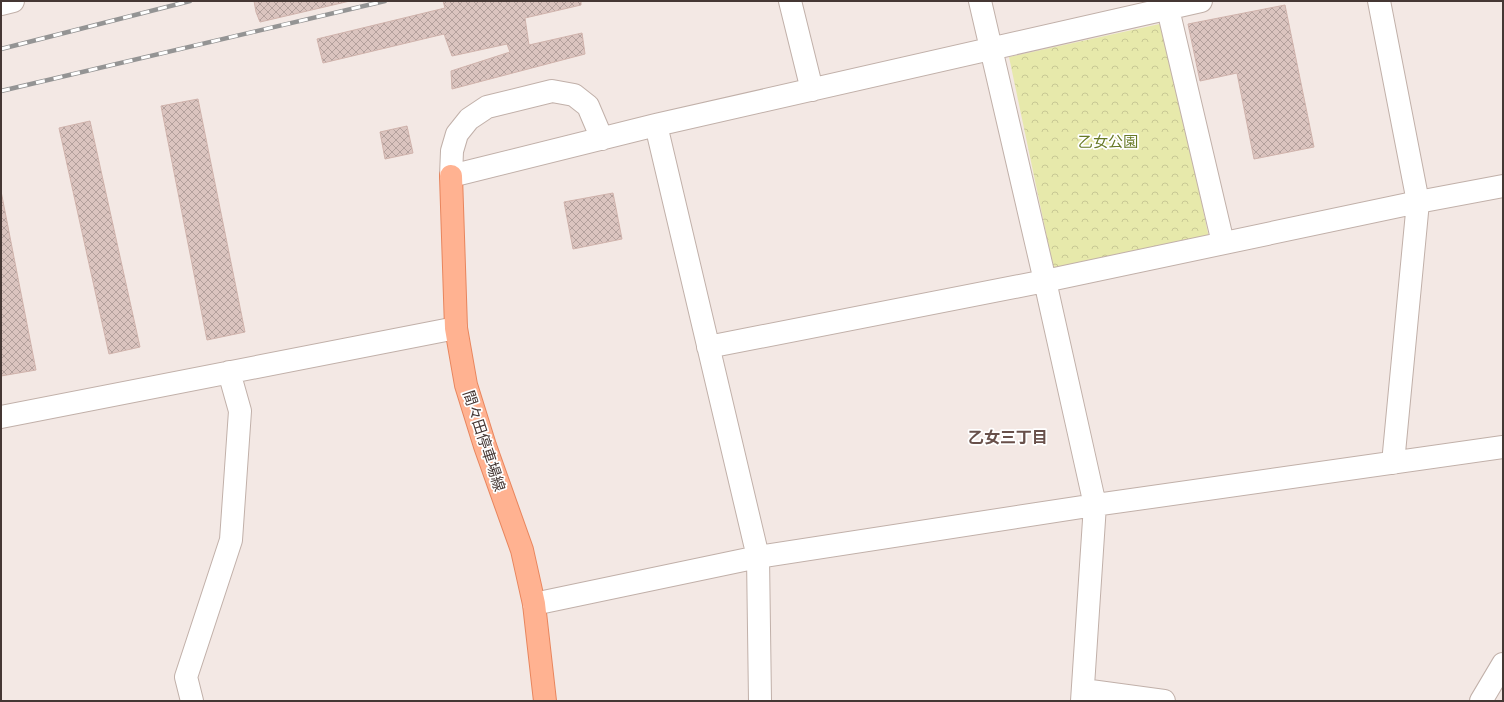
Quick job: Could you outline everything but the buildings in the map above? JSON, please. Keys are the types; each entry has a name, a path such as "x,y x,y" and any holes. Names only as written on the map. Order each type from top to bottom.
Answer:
{"main road":[{"name":"間々田停車場線","path":"451,176 456,328 466,386 490,461 522,550 534,604 545,701"}],"street":[{"path":"1,4 13,1"},
{"path":"790,1 812,90"},
{"path":"980,1 1046,281 1095,505 1082,696 1164,701"},
{"path":"602,139 588,106 574,95 552,91 488,107 469,119 457,134 452,150 451,176 656,126 1201,1"},
{"path":"1379,1 1418,202 1393,463"},
{"path":"1168,9 1223,243"},
{"path":"656,126 758,557 760,701"},
{"path":"708,347 1046,281 1418,202 1503,186"},
{"path":"1,417 456,328"},
{"path":"192,701 186,677 231,540 240,411 229,372"},
{"path":"534,604 758,557 1095,505 1503,446"},
{"path":"1481,701 1503,664"}],"green space":[{"name":"乙女公園","path":"1164,23 1209,238 1054,271 1009,57"}],"railway":[{"path":"1,49 190,1"},
{"path":"1,91 385,1"}],"district":[{"name":"乙女三丁目","path":"1008,437"}]}
